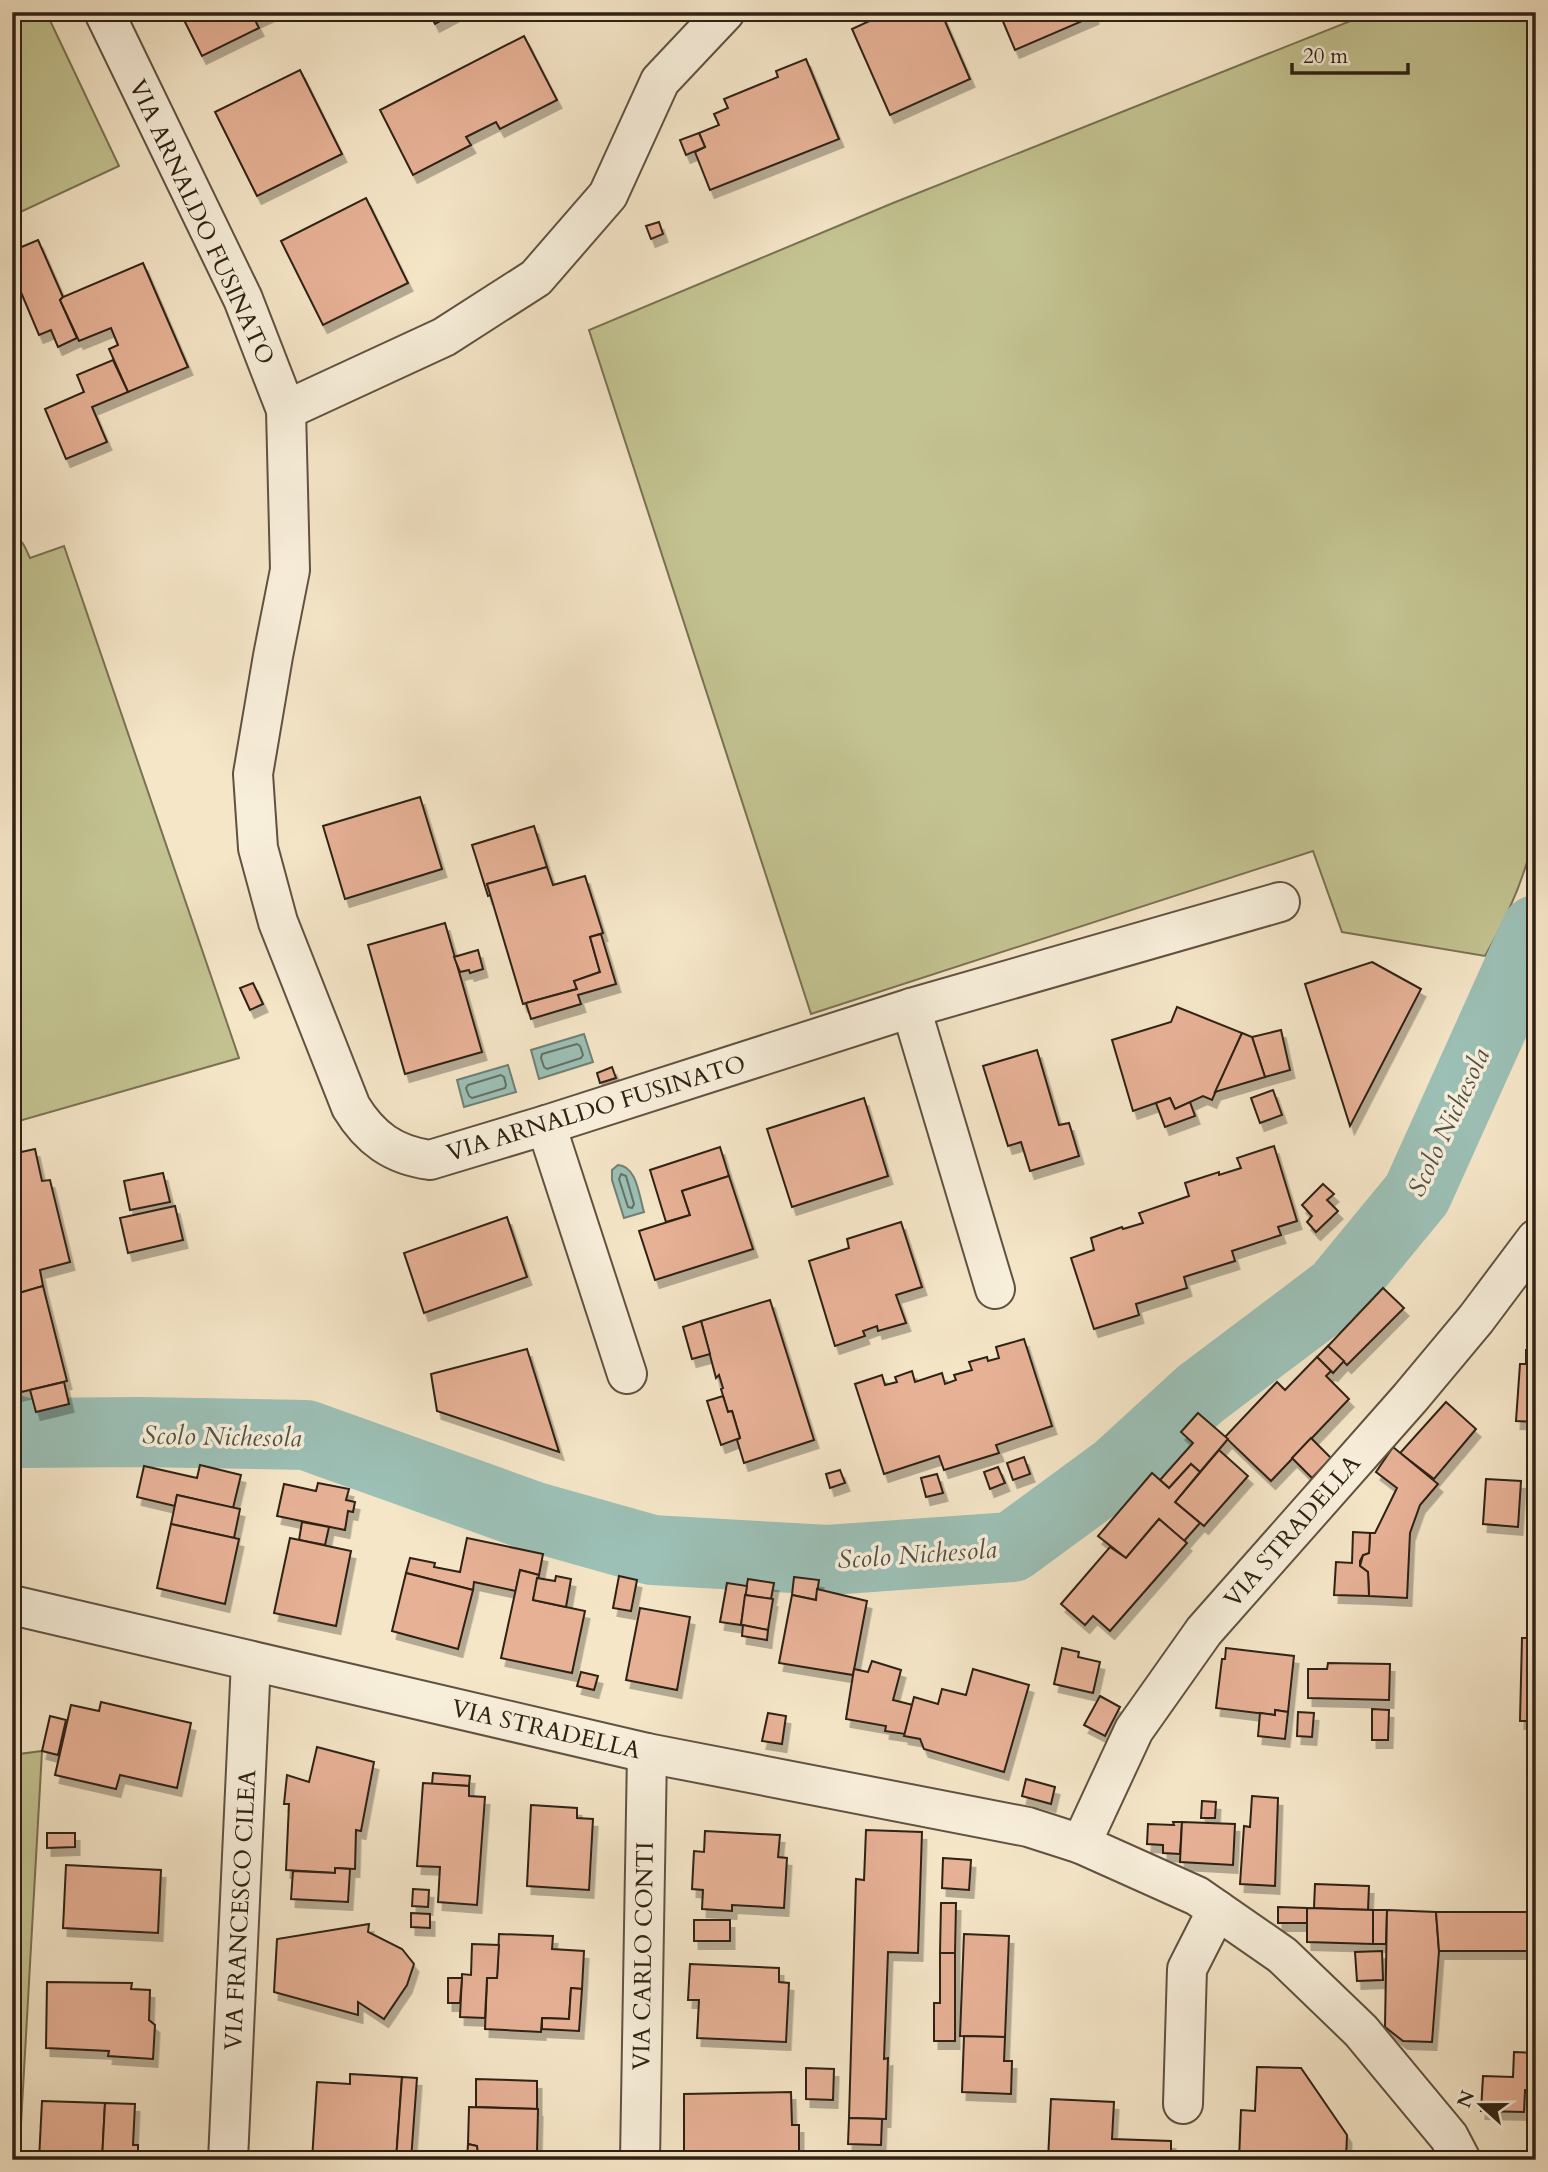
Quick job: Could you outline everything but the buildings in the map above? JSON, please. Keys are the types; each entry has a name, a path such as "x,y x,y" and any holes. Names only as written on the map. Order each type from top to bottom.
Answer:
{"street":[{"name":"VIA ARNALDO FUSINATO","path":"104,12 243,299 286,410 290,570 272,656 253,774 258,848 278,922 351,1107 365,1128 384,1145 414,1158 430,1160 911,1007 1280,902"},
{"path":"286,410 443,337 537,278 608,195 660,81 725,12"},
{"path":"911,1007 995,1289"},
{"path":"546,1125 628,1374"},
{"name":"VIA STRADELLA","path":"1081,1844 1134,1730 1204,1631 1410,1398 1476,1319 1536,1239"},
{"name":"VIA STRADELLA","path":"12,1605 647,1753 1028,1827 1081,1844 1197,1896 1282,1955 1362,2031 1448,2137 1461,2160"},
{"name":"VIA FRANCESCO CILEA","path":"228,2160 251,1661"},
{"name":"VIA CARLO CONTI","path":"640,2160 647,1753"},
{"path":"1182,2104 1187,1969 1217,1910"}],"green space":[{"path":"12,12 46,12 119,166 12,216"},
{"path":"1373,12 1536,12 1536,825 1516,893 1485,956 1342,932 1313,851 811,1014 589,330 893,203"},
{"path":"12,536 22,542 30,558 64,546 239,1058 12,1123"},
{"path":"42,1751 19,2160 12,2160 12,1755"}],"water":[{"path":"584,1034 593,1062 539,1079 531,1050"},
{"path":"508,1065 516,1092 464,1107 457,1080"},
{"path":"618,1165 633,1176 644,1212 624,1218 612,1180 612,1170"}],"waterway":[{"name":"Scolo Nichesola","path":"12,1429 21,1433 306,1435 535,1517 652,1550 828,1560 1012,1547 1117,1470 1200,1394 1338,1290 1417,1194 1536,930"}]}
